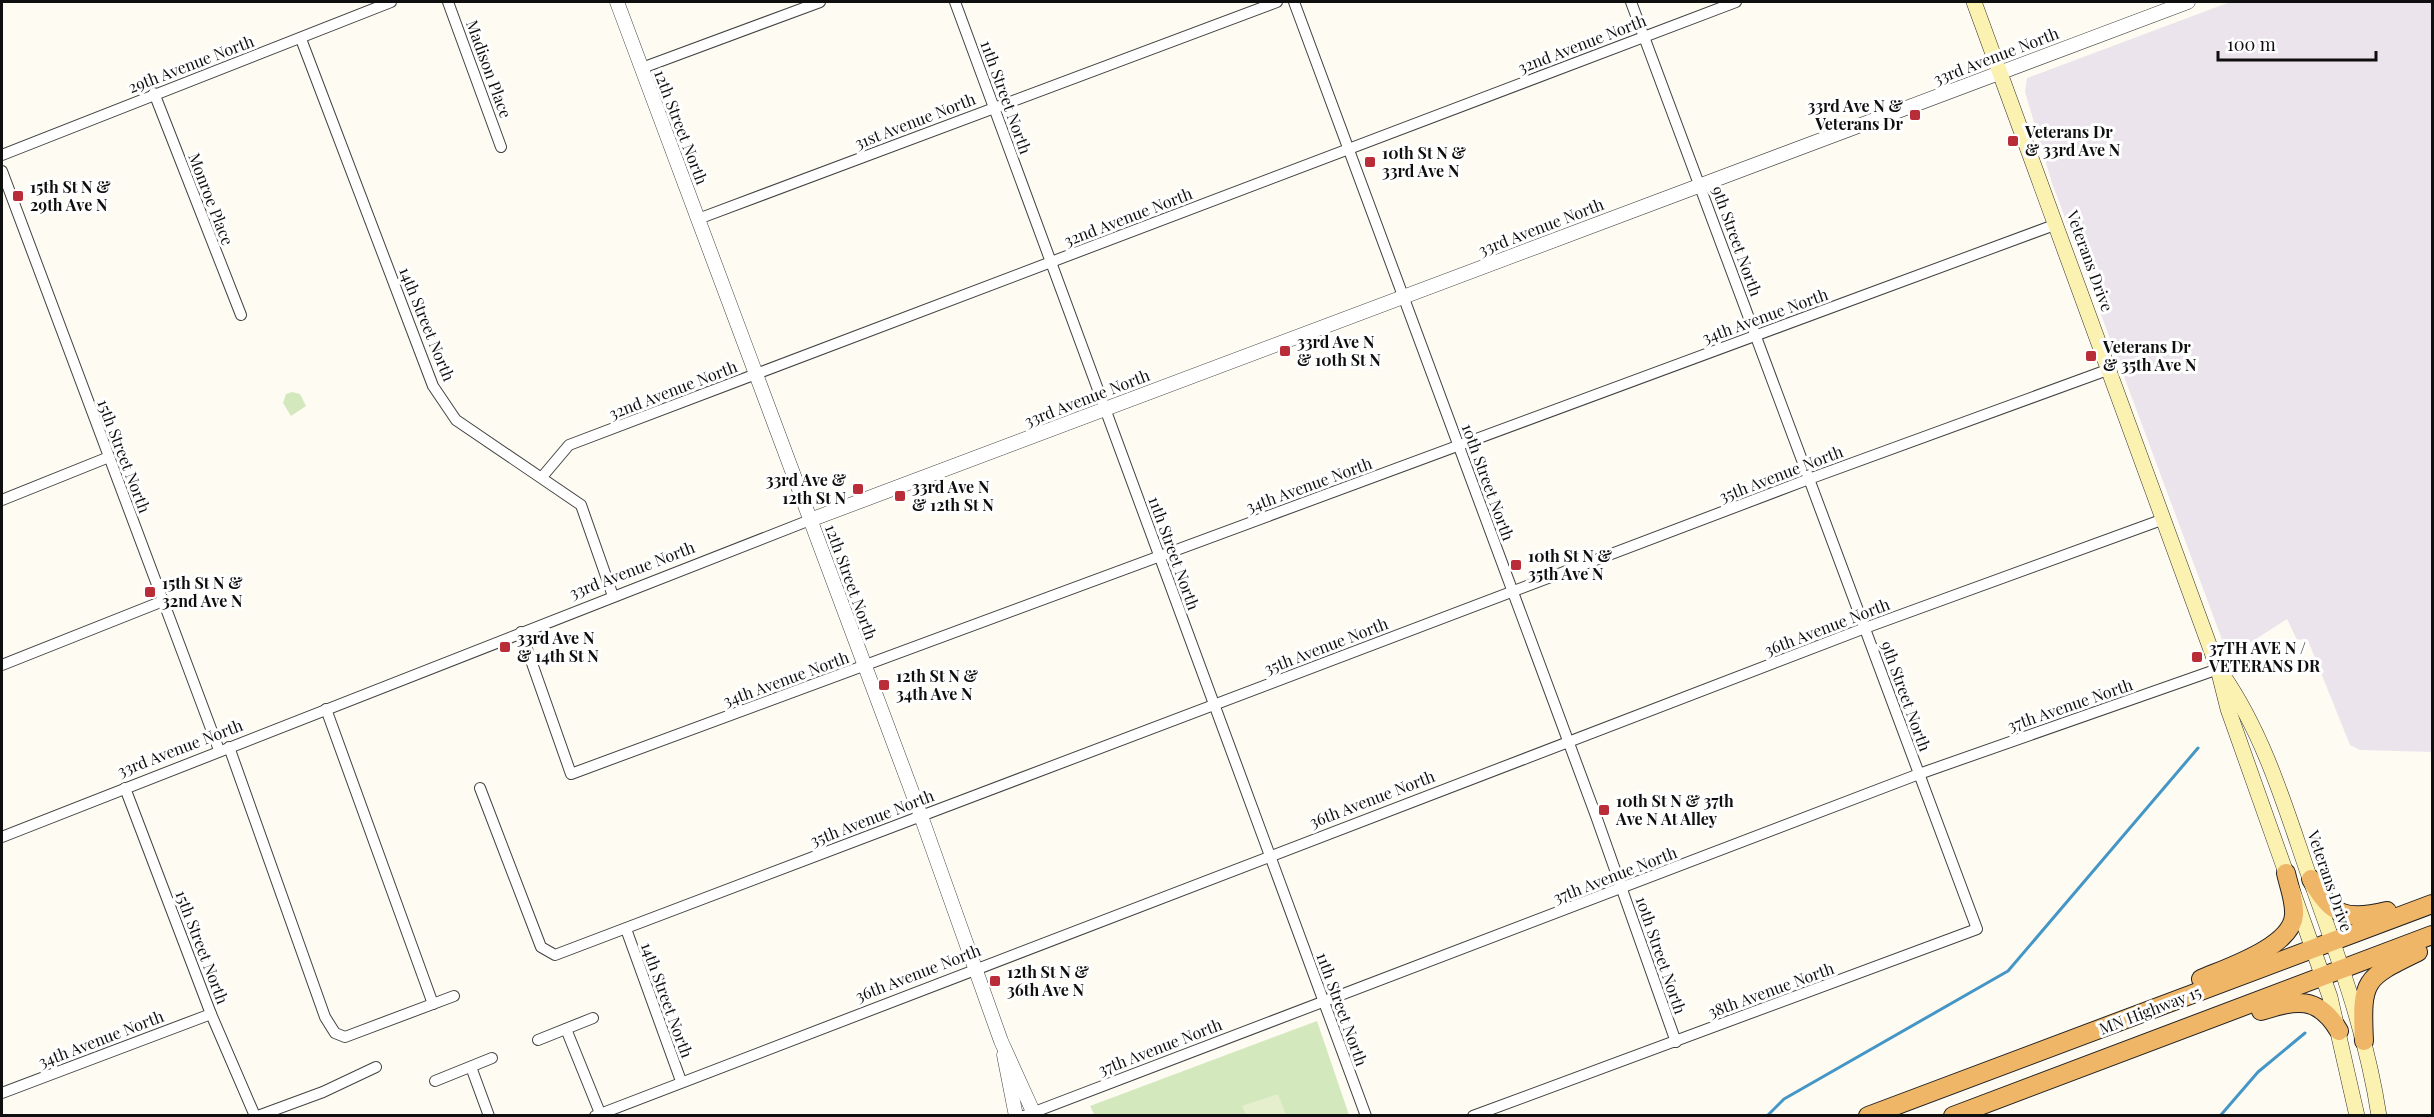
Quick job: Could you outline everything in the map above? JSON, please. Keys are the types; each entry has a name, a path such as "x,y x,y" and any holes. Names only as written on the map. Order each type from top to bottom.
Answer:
{"highway":[{"path":"2100,1029 2261,952 2281,939 2290,927 2294,916 2286,873"},
{"path":"2311,879 2327,904 2351,916 2371,915 2433,902"},
{"name":"MN Highway 15","path":"1868,1116 2333,942 2433,902"},
{"name":"MN Highway 15","path":"1953,1116 2433,935"},
{"path":"2364,1041 2363,1000 2370,982 2380,971 2433,945"},
{"path":"2138,1046 2295,1002 2317,1006 2331,1018 2339,1031"}],"main road":[{"name":"Veterans Drive","path":"1974,2 2218,669 2228,710 2323,976 2339,1031 2357,1116"},
{"name":"Veterans Drive","path":"2218,669 2237,696 2265,754 2311,879 2343,969 2364,1041 2379,1116"}],"street":[{"name":"29th Avenue North","path":"2,155 153,93 301,39 391,2"},
{"name":"Madison Place","path":"448,2 501,147"},
{"name":"12th Street North","path":"617,2 921,816 1001,1041 1031,1114"},
{"path":"642,68 820,2"},
{"name":"11th Street North","path":"955,2 1365,1116"},
{"name":"31st Avenue North","path":"698,219 1278,2"},
{"name":"10th Street North","path":"1294,2 1513,591 1676,1041"},
{"name":"9th Street North","path":"1631,2 1977,929"},
{"name":"32nd Avenue North","path":"542,477 569,445 1736,2"},
{"name":"33rd Avenue North","path":"2,837 810,520 2188,2"},
{"name":"14th Street North","path":"301,39 433,386 456,420 580,505 613,596"},
{"name":"Monroe Place","path":"153,93 241,315"},
{"name":"15th Street North","path":"2,171 163,601 224,748 325,1017 335,1033 345,1037 454,996"},
{"name":"34th Avenue North","path":"521,632 571,774 2057,224"},
{"name":"35th Avenue North","path":"480,788 541,947 555,955 1809,479 2110,369"},
{"path":"2,500 109,458"},
{"name":"36th Avenue North","path":"597,1114 1865,628 2164,519"},
{"path":"2,665 163,601"},
{"name":"37th Avenue North","path":"1031,1114 1323,1000 1622,889 1919,774 2218,669"},
{"path":"326,709 433,1004"},
{"name":"15th Street North","path":"124,788 211,1014 256,1116"},
{"name":"14th Street North","path":"626,929 681,1081"},
{"name":"38th Avenue North","path":"1473,1116 1977,929"},
{"name":"34th Avenue North","path":"2,1093 211,1014"},
{"path":"538,1040 593,1018"},
{"path":"566,1029 597,1114"},
{"name":"12th Street North","path":"1001,1041 1016,1116"},
{"path":"435,1081 492,1058"},
{"path":"256,1116 323,1092 376,1067"},
{"path":"471,1067 489,1116"}],"shaded area":[{"path":"2230,2 2432,2 2432,752 2360,750 2350,745 2309,643 2304,639 2297,640 2287,619 2239,650 2231,651 2224,645 2052,183 2025,92 2027,78"}],"green space":[{"path":"292,392 300,394 306,406 291,416 283,403 286,394"},
{"path":"1317,1021 1349,1115 1095,1116 1090,1106"},
{"path":"1278,1094 1286,1115 1246,1115 1242,1106"}],"waterway":[{"path":"1767,1116 1784,1099 2008,971 2198,748"},
{"path":"2220,1116 2258,1072 2305,1033"}],"place":[{"name":"33rd Ave N & Veterans Dr","path":"1915,115"},
{"name":"Veterans Dr & 33rd Ave N","path":"2013,141"},
{"name":"10th St N & 33rd Ave N","path":"1370,162"},
{"name":"15th St N & 29th Ave N","path":"18,196"},
{"name":"33rd Ave N & 10th St N","path":"1285,351"},
{"name":"Veterans Dr & 35th Ave N","path":"2091,356"},
{"name":"33rd Ave & 12th St N","path":"858,489"},
{"name":"33rd Ave N & 12th St N","path":"900,496"},
{"name":"10th St N & 35th Ave N","path":"1516,565"},
{"name":"15th St N & 32nd Ave N","path":"150,592"},
{"name":"33rd Ave N & 14th St N","path":"505,647"},
{"name":"37TH AVE N / VETERANS DR","path":"2197,657"},
{"name":"12th St N & 34th Ave N","path":"884,685"},
{"name":"10th St N & 37th Ave N At Alley","path":"1604,810"},
{"name":"12th St N & 36th Ave N","path":"995,981"}]}
